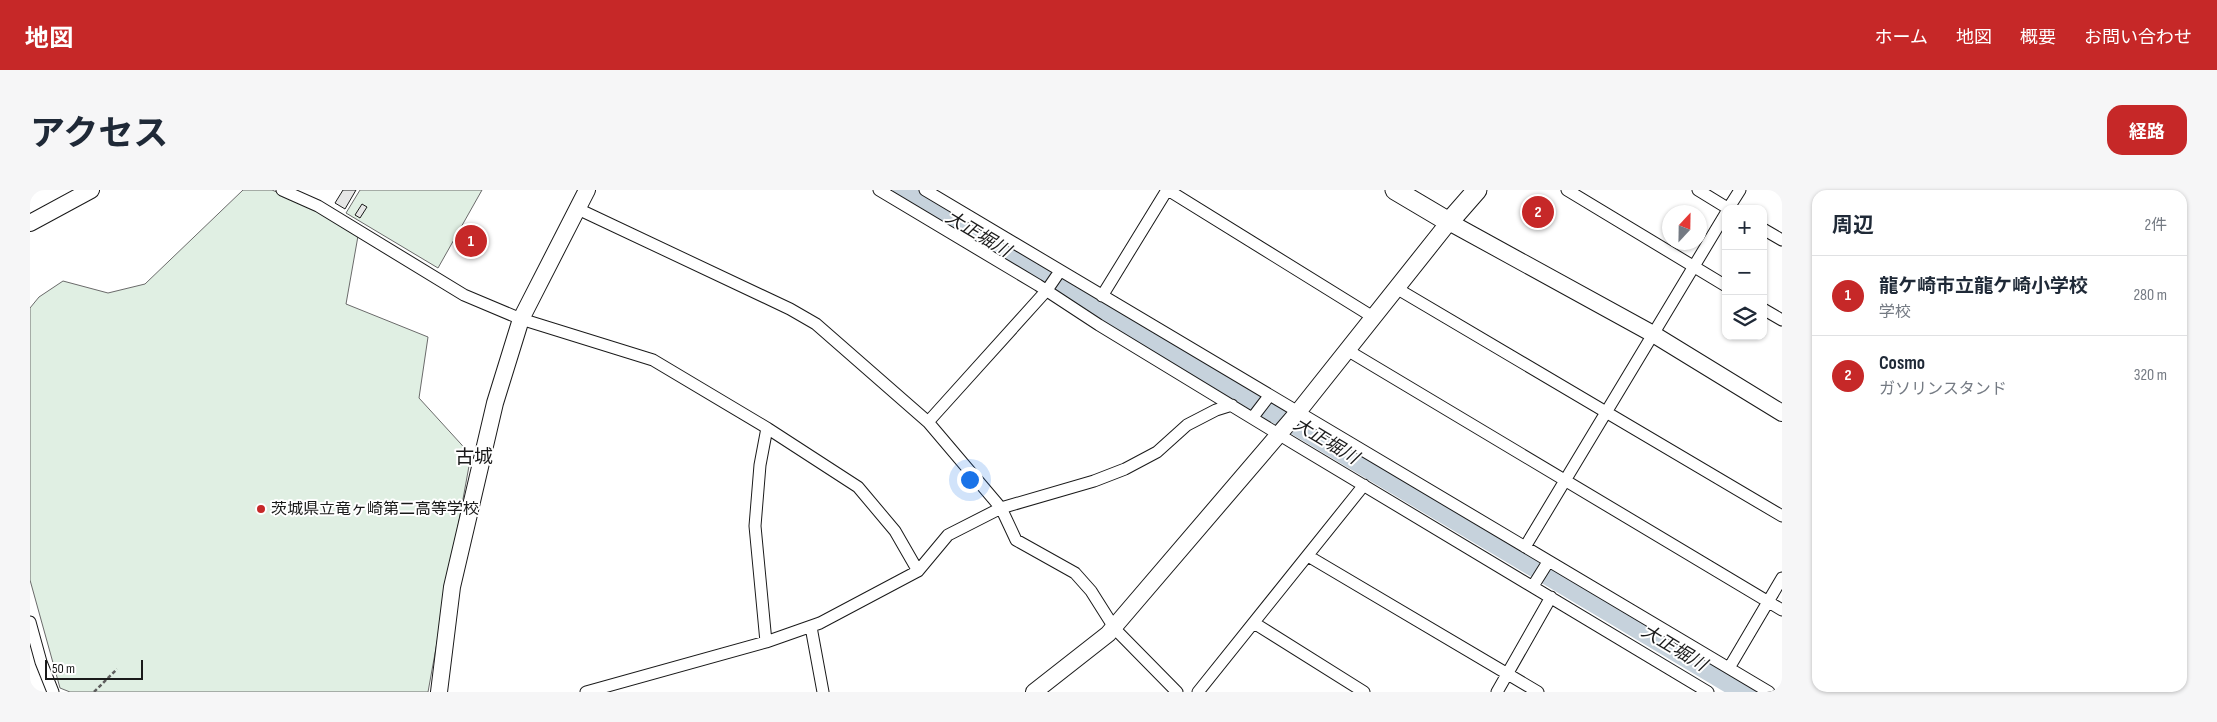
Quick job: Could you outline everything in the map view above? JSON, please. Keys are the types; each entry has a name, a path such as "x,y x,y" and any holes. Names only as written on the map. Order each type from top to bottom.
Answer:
{"main road":[{"path":"1395,190 1449,222 1477,190"}],"street":[{"path":"30,223 91,190"},
{"path":"282,190 318,206 464,296 521,319 653,360 767,428 858,487 895,531 918,571"},
{"path":"439,692 452,587 495,402 521,319 587,190"},
{"path":"879,190 1048,289 1099,325 1232,405 1254,416 1279,434 1364,485 1534,584 1551,597 1708,692"},
{"path":"926,190 1059,273 1102,296 1547,563 1768,692"},
{"path":"1102,296 1168,190 1373,317"},
{"path":"1567,190 1722,284"},
{"path":"1698,190 1722,205"},
{"path":"1731,205 1740,190"},
{"path":"578,208 790,309 816,324 928,422 1001,508 1016,540 1075,572 1091,591 1114,627 1177,692"},
{"path":"1524,548 1722,220"},
{"path":"1034,692 1108,634 1298,412 1449,222 1653,334 1782,413"},
{"path":"1767,231 1782,240"},
{"path":"928,422 1048,289 1059,273"},
{"path":"1396,288 1782,516"},
{"path":"1767,311 1782,320"},
{"path":"1347,350 1782,610"},
{"path":"1254,416 1269,396"},
{"path":"586,692 766,642 811,627 918,571 948,535 1001,508 1094,481 1125,469 1157,452 1188,425 1216,410 1232,405"},
{"path":"766,642 755,526 760,465 767,428"},
{"path":"1198,692 1364,485"},
{"path":"1308,556 1538,692"},
{"path":"1534,584 1547,563"},
{"path":"1728,668 1782,578"},
{"path":"1497,692 1551,597"},
{"path":"30,622 41,662 53,692"},
{"path":"1254,623 1364,692"},
{"path":"811,627 823,692"}],"path":[{"path":"94,692 118,669"}],"green space":[{"name":"茨城県立竜ヶ崎第二高等学校","path":"243,190 272,190 322,211 358,236 346,304 428,337 419,398 471,455 428,692 70,692 60,688 30,580 30,308 39,297 63,281 108,293 145,284"},
{"path":"360,190 482,190 438,268 346,213"}],"building":[{"path":"343,190 356,190 345,209 335,203"},
{"path":"362,204 367,207 360,218 355,215"}],"waterway":[{"name":"大正堀川","path":"905,190 1748,692"}],"place":[{"name":"Cosmo","path":"1538,212"},
{"name":"龍ケ崎市立龍ケ崎小学校","path":"471,241"},
{"name":"茨城県立竜ヶ崎第二高等学校","path":"261,509"}],"district":[{"name":"古城","path":"474,457"}]}
